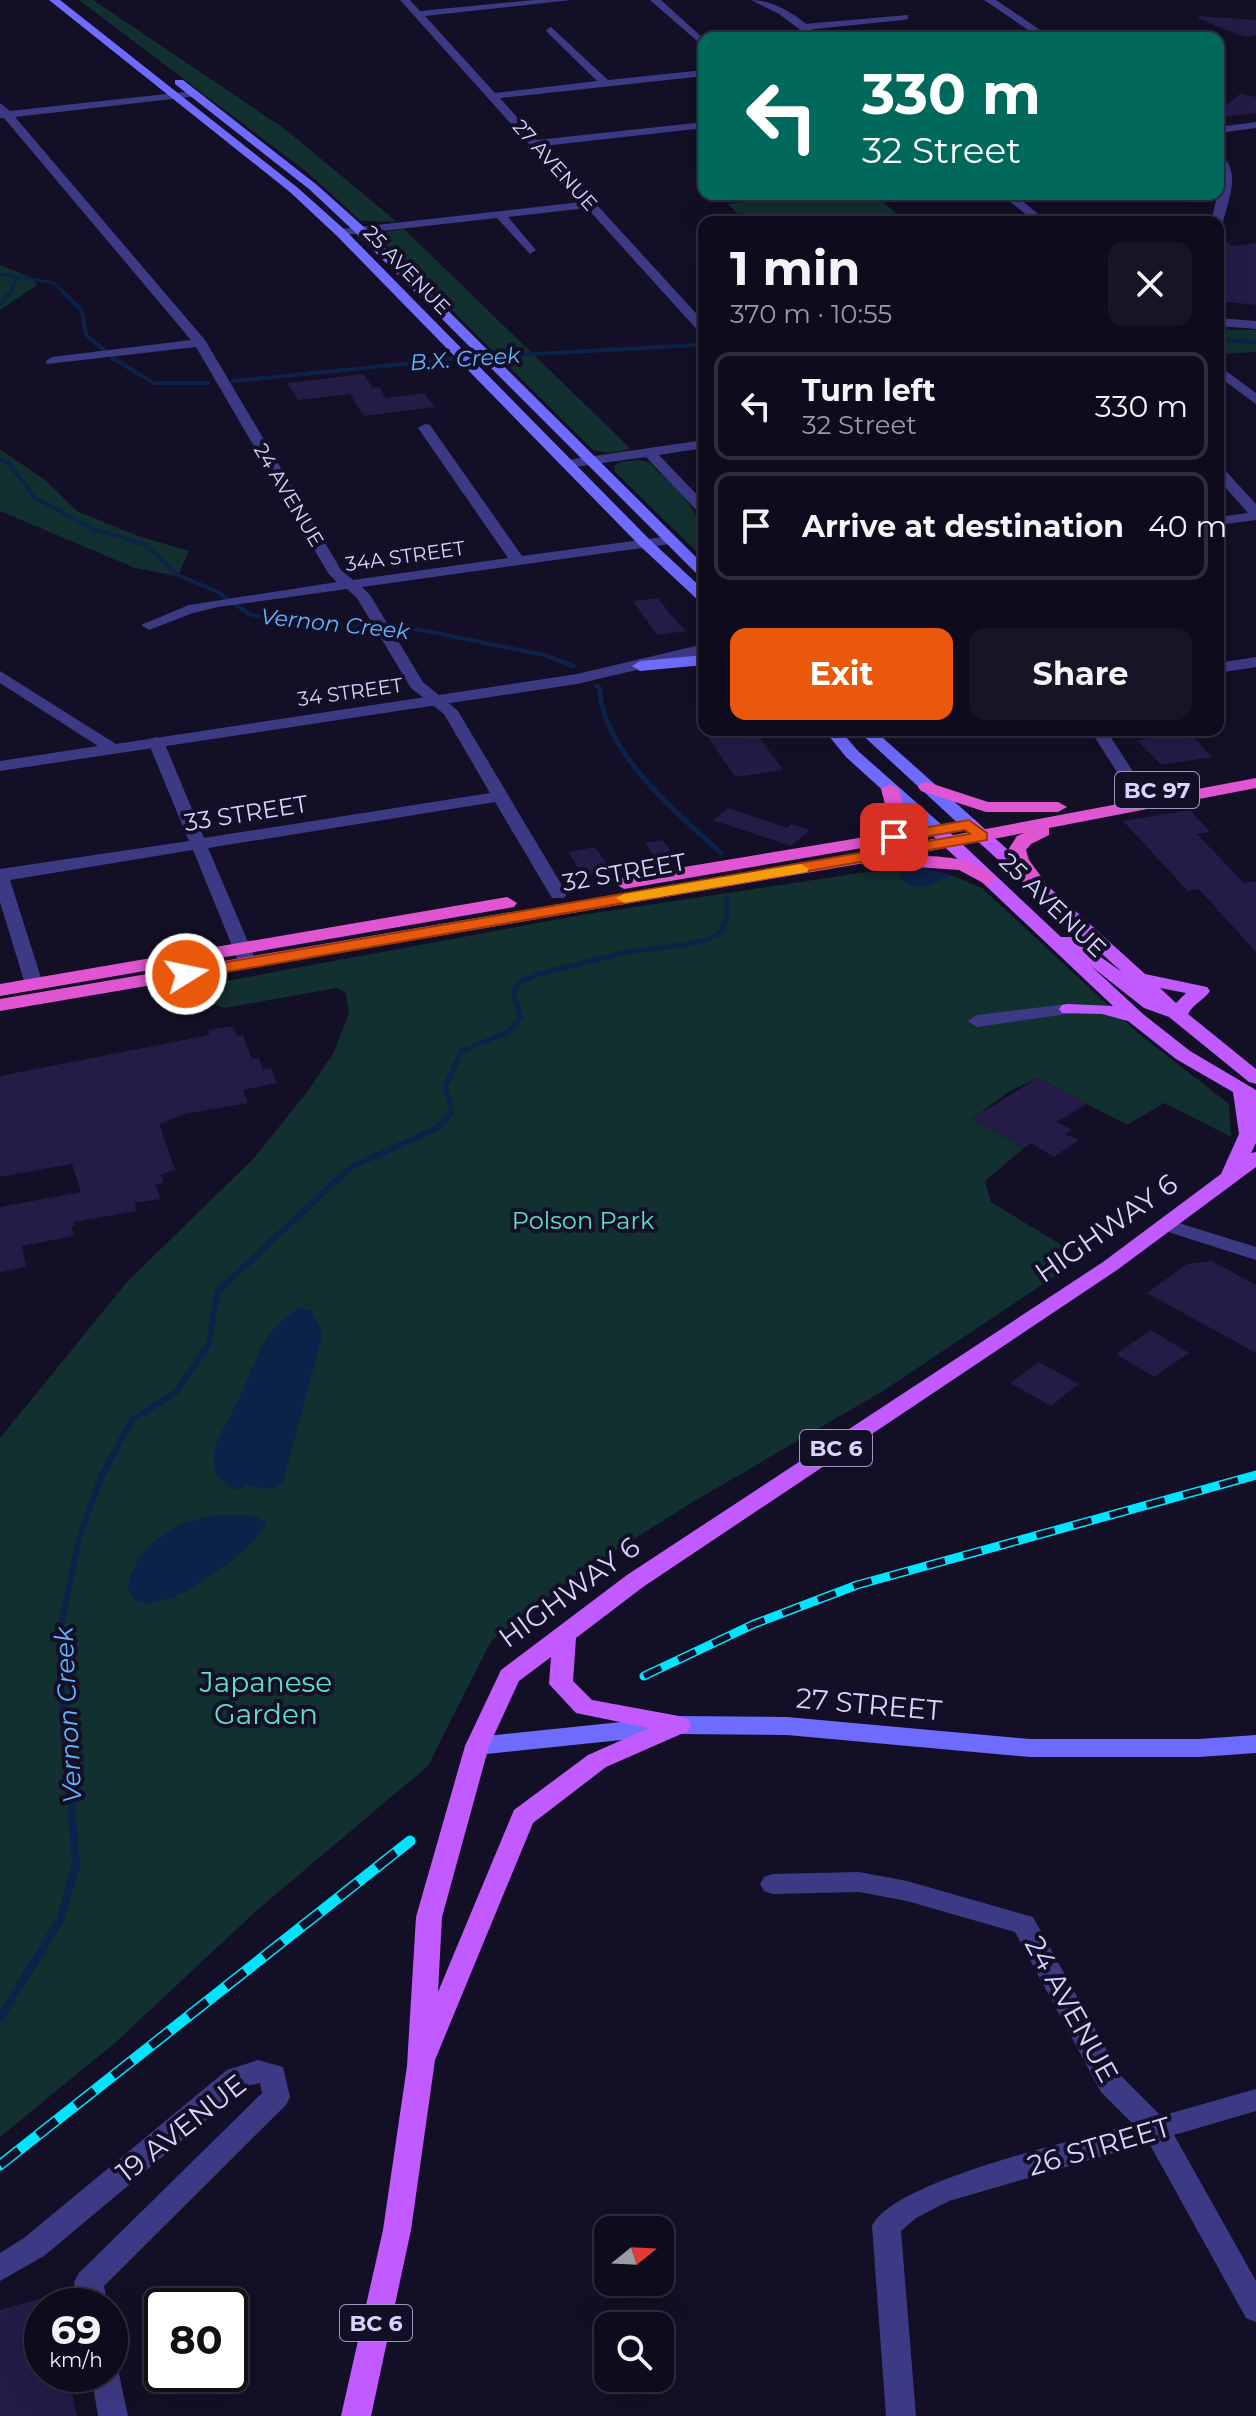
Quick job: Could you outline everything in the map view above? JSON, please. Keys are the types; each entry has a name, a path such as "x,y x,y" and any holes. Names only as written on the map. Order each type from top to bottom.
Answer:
{"highway":[{"name":"32 STREET","path":"1063,814 1139,793 1256,777"},
{"name":"32 STREET","path":"0,990 245,956 853,860 943,836 1256,783"},
{"path":"927,787 986,807 1063,814"},
{"path":"869,841 890,830 895,819 890,789"},
{"path":"1036,882 1020,861 1017,850 1030,836 1063,814"},
{"name":"32 STREET","path":"0,1005 558,894 869,841 943,836"},
{"path":"853,860 949,863 963,865 987,879"}],"main road":[{"name":"25 AVENUE","path":"54,0 294,190 341,233 645,543 698,592"},
{"name":"25 AVENUE","path":"70,0 313,187 361,231 698,567"},
{"path":"640,666 698,661"},
{"name":"25 AVENUE","path":"838,736 890,789 1136,1018 1183,1055 1251,1089"},
{"name":"25 AVENUE","path":"872,736 1219,1051 1251,1089"},
{"path":"1038,926 1102,965 1150,1004 1179,1014 1185,1002 1201,991 1139,978"},
{"path":"1068,1009 1089,989 1086,972"},
{"path":"1068,1009 1102,1009 1136,1018"},
{"path":"1226,1180 1250,1136 1251,1089"},
{"name":"HIGHWAY 6","path":"356,2416 397,2230 421,2066 429,1917 477,1746 509,1676 635,1581 1169,1226 1256,1158"},
{"path":"564,1633 561,1684 585,1707 679,1725"},
{"path":"421,2066 523,1817 597,1761 679,1725"},
{"name":"27 STREET","path":"477,1746 679,1725 787,1726 1030,1748 1199,1748 1256,1744"}],"street":[{"name":"27 AVENUE","path":"405,0 698,323"},
{"path":"417,14 566,0"},
{"path":"655,0 698,39"},
{"path":"756,0 810,32"},
{"path":"989,0 1038,32"},
{"path":"804,27 904,17"},
{"path":"551,30 606,84"},
{"path":"493,96 698,74"},
{"path":"3,112 194,94"},
{"name":"24 AVENUE","path":"3,112 200,343 335,573 363,595 417,685 450,711 558,894"},
{"path":"1224,129 1256,125"},
{"path":"536,143 698,126"},
{"path":"1224,161 1228,173 1224,200"},
{"path":"1014,200 1034,216"},
{"path":"341,233 590,204"},
{"path":"500,215 530,250"},
{"path":"1224,325 1252,325"},
{"path":"52,361 200,343"},
{"path":"1224,376 1256,400"},
{"path":"425,428 517,560"},
{"path":"567,464 698,445"},
{"path":"648,451 698,504"},
{"path":"1224,478 1256,514"},
{"path":"1224,520 1256,514"},
{"name":"34A STREET","path":"149,625 189,609 218,603 670,540"},
{"name":"34 STREET","path":"0,766 577,679 698,651"},
{"path":"1224,667 1256,662"},
{"path":"0,676 113,749"},
{"path":"1102,736 1139,793"},
{"path":"156,742 245,956"},
{"name":"33 STREET","path":"0,875 499,796"},
{"path":"0,875 34,984"},
{"path":"977,1021 1068,1009"},
{"path":"1169,1226 1256,1254"},
{"name":"24 AVENUE","path":"773,1884 859,1882 907,1891 1024,1924 1111,2084 1156,2129 1256,2309"},
{"name":"19 AVENUE","path":"0,2268 34,2247 237,2078 258,2071 273,2075 276,2097 89,2282 90,2288"},
{"name":"26 STREET","path":"901,2416 886,2226 906,2209 942,2191 1256,2100"},
{"path":"109,2392 113,2416"}],"green space":[{"path":"79,0 93,0 285,129 397,222 361,221 307,172"},
{"path":"763,200 881,200 899,216 740,216 728,204"},
{"path":"404,229 631,449 609,453 593,450 378,237 379,233"},
{"path":"0,265 34,279 37,285 0,310"},
{"path":"1224,329 1256,330 1256,352 1224,354"},
{"path":"0,449 46,481 77,511 138,536 189,551 178,576 135,568 0,511"},
{"path":"620,462 649,462 681,494 698,521 698,553 615,472 614,466"},
{"name":"Polson Park","path":"900,867 954,876 982,888 1139,1034 1229,1104 1231,1137 1164,1103 1127,1125 1038,1078 1010,1091 972,1119 1024,1148 985,1181 991,1202 1063,1246 1076,1262 883,1391 691,1503 577,1575 491,1641 428,1766 257,1910 116,2042 0,2137 0,1438 127,1282 254,1158 307,1092 334,1052 349,1013 346,993 337,988 224,1008 178,990 581,915"}],"water":[{"path":"893,867 925,868 954,876 929,886 917,887 899,878 900,869"},
{"path":"301,1307 312,1311 323,1333 283,1482 269,1489 247,1485 237,1490 216,1474 214,1457 217,1442 267,1338 287,1316"},
{"path":"219,1515 253,1515 267,1523 246,1549 188,1590 151,1603 133,1598 127,1586 150,1546 174,1528"}],"building":[{"path":"1199,16 1256,20 1256,35 1244,37 1199,19"},
{"path":"1240,94 1256,97 1256,113 1224,117 1224,107"},
{"path":"1224,240 1232,246 1256,243 1256,305 1224,302"},
{"path":"363,374 373,388 379,387 386,398 424,393 435,407 364,416 350,394 298,400 287,383"},
{"path":"658,598 686,631 657,635 633,601"},
{"path":"707,736 758,736 783,770 735,777"},
{"path":"1193,736 1212,757 1161,765 1137,740"},
{"path":"728,808 787,828 791,824 810,830 791,846 713,820"},
{"path":"1190,810 1210,832 1197,834 1244,883 1256,881 1256,952 1199,889 1188,891 1123,821"},
{"path":"663,840 673,855 655,858 645,843"},
{"path":"595,847 611,870 583,875 568,852"},
{"path":"233,1026 237,1036 243,1035 252,1059 259,1058 263,1070 271,1068 277,1083 243,1090 248,1103 184,1114 159,1124 175,1169 161,1175 163,1183 156,1184 160,1199 135,1203 136,1211 74,1222 75,1226 71,1227 74,1236 22,1246 26,1267 0,1272 0,1207 81,1192 72,1164 0,1177 0,1076 209,1035 208,1030"},
{"path":"1038,1078 1087,1104 1057,1122 1072,1130 1065,1134 1079,1140 1054,1157 1031,1143 1024,1148 971,1119"},
{"path":"1212,1261 1256,1285 1256,1353 1147,1293 1187,1264"},
{"path":"1151,1330 1189,1353 1154,1377 1116,1354"},
{"path":"1039,1362 1079,1384 1051,1406 1010,1383"},
{"path":"24,2303 24,2392 72,2392 77,2416 0,2416 0,2310"}],"waterway":[{"name":"B.X. Creek","path":"0,274 54,283 82,311 86,335 104,350"},
{"name":"Vernon Creek","path":"10,295 16,279"},
{"name":"Vernon Creek","path":"0,304 10,293"},
{"name":"B.X. Creek","path":"1224,340 1256,342"},
{"name":"B.X. Creek","path":"233,381 464,358 697,345"},
{"name":"B.X. Creek","path":"112,358 154,383 208,383"},
{"name":"Vernon Creek","path":"0,459 9,463 35,498 93,529 146,545 176,574 218,592 249,614 294,624 416,629 544,655 566,663"},
{"name":"Vernon Creek","path":"560,661 573,666"},
{"name":"Vernon Creek","path":"597,686 613,735 627,757 664,800 721,853"},
{"name":"Vernon Creek","path":"62,1698 60,1630 80,1535 102,1475 132,1420 176,1392 208,1346 218,1291 351,1167 437,1128 452,1113 445,1087 462,1051 508,1032 521,1017 513,992 521,982 535,975 627,952 696,943 718,935 727,919 727,898"},
{"name":"Vernon Creek","path":"0,2018 60,1920 76,1865 62,1696"}],"railway":[{"path":"644,1676 754,1624 857,1585 1256,1475"},
{"path":"0,2165 410,1841"}],"slow traffic":[{"path":"624,898 801,869"}],"route":[{"path":"186,974 982,836 969,824 894,837"}],"park label":[{"name":"Japanese Garden","path":"266,1698"}]}
